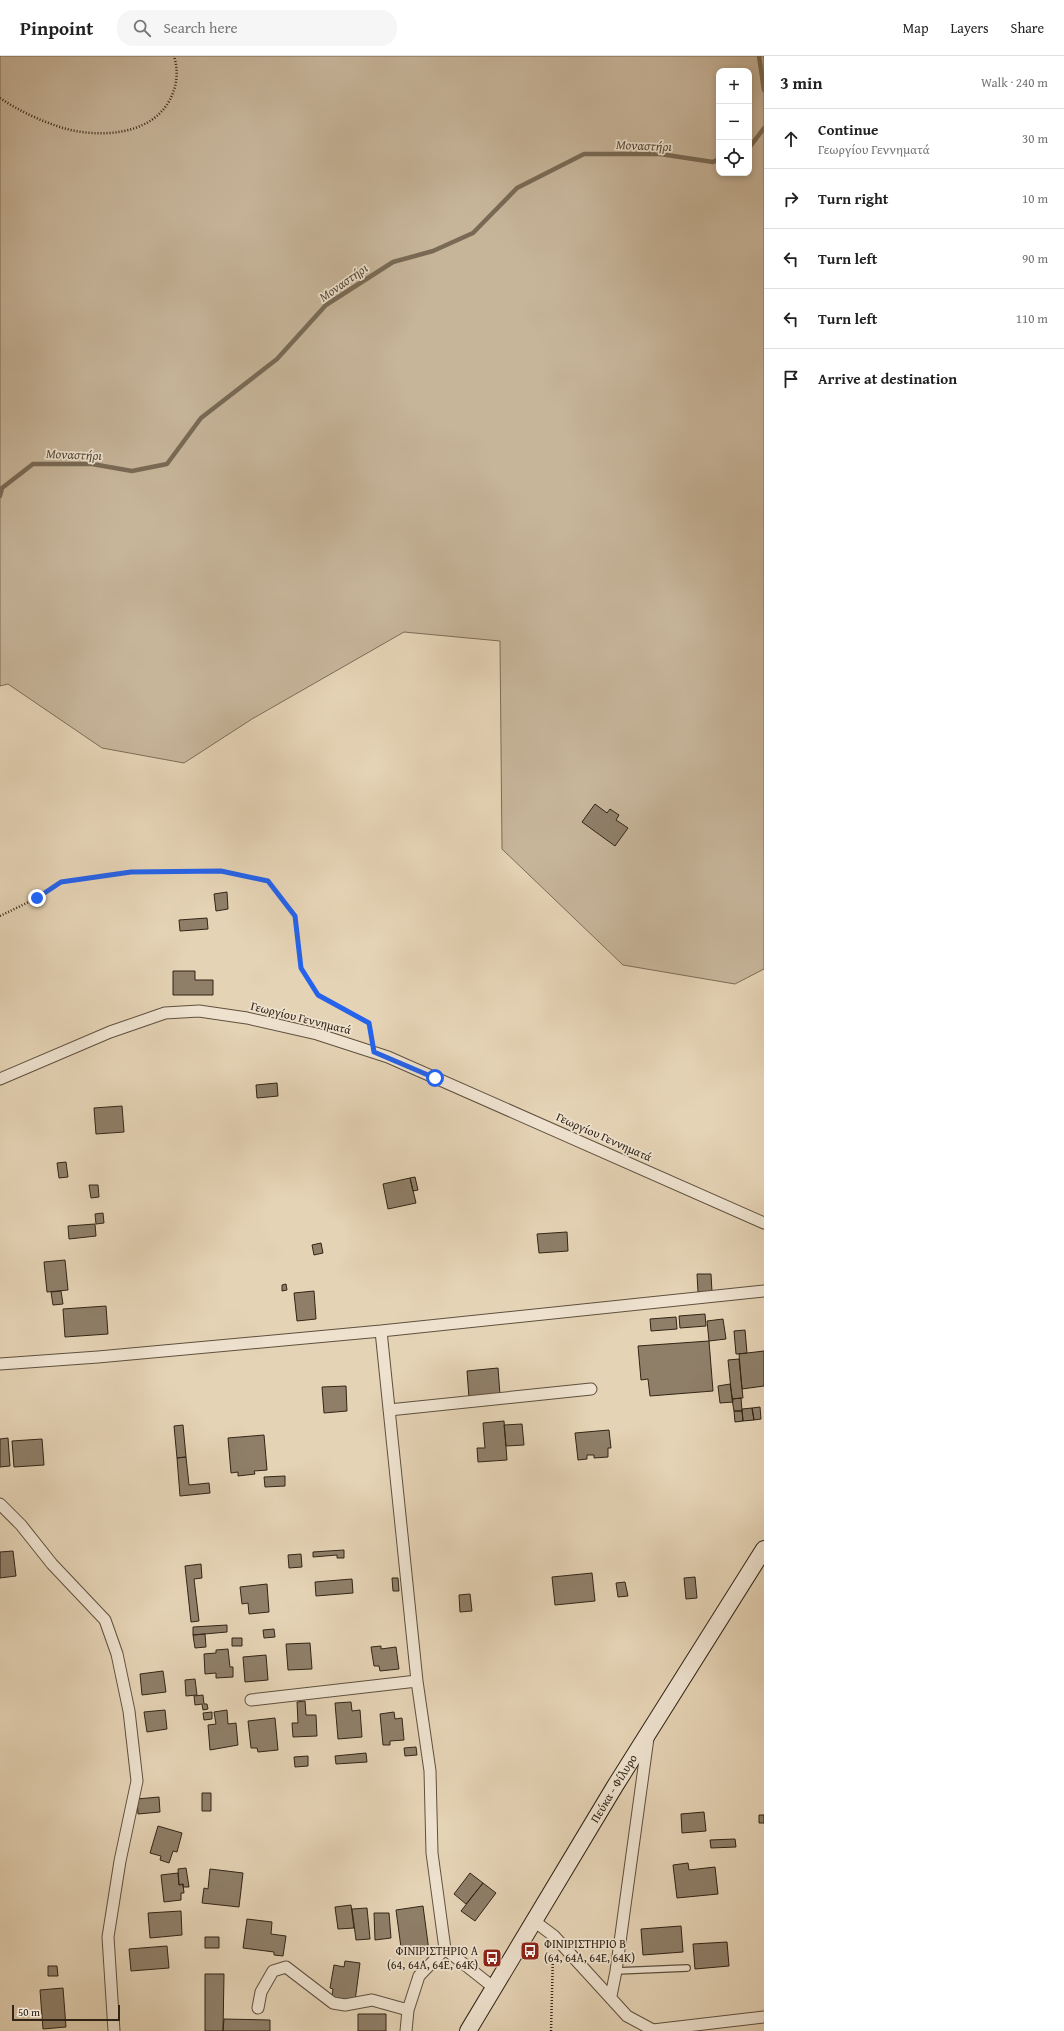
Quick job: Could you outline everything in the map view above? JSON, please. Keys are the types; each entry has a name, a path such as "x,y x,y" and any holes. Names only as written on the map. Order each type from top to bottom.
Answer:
{"main road":[{"name":"Πεύκα - Φίλυρο","path":"468,2031 493,1987 649,1731 764,1548"}],"street":[{"name":"Γεωργίου Γεννηματά","path":"0,1079 129,1024 153,1016 175,1011 199,1011 247,1018 317,1034 374,1052 534,1120 764,1222"},
{"path":"0,1364 98,1357 381,1331 764,1291"},
{"path":"381,1331 417,1681 430,1772 432,1853 445,1949 493,1987"},
{"path":"389,1410 591,1389"},
{"path":"0,1504 21,1525 52,1564 106,1620 117,1654 129,1711 137,1781 120,1861 108,1937 114,2031"},
{"path":"251,1700 417,1681"},
{"path":"611,1996 616,1971 649,1731"},
{"path":"534,1921 554,1936 611,1996 627,2016 654,2031 764,2017"},
{"path":"406,2031 408,2010 419,1976 445,1949"},
{"path":"258,2008 261,1992 273,1971 286,1967 333,2003 345,2005 372,2000 408,2010"}],"lane":[{"path":"616,1971 687,1968"}],"path":[{"path":"0,98 29,115 64,128 96,133 127,130 149,122 165,107 173,92 177,78 174,56"},
{"path":"0,916 37,898 61,882 131,872 221,871 268,881 295,916 301,968 318,995 369,1023 374,1052"},
{"path":"551,2031 554,1936"}],"shaded area":[{"path":"0,56 764,56 764,969 735,984 623,965 502,849 500,641 404,632 252,719 184,763 102,748 8,684 0,686"}],"building":[{"path":"595,804 607,813 610,809 619,815 616,820 628,828 615,846 582,822"},
{"path":"227,892 228,909 216,911 214,894"},
{"path":"207,918 208,929 180,931 179,920"},
{"path":"173,971 195,971 195,980 213,980 213,995 173,995"},
{"path":"277,1083 278,1096 257,1098 256,1085"},
{"path":"122,1106 124,1132 96,1134 94,1108"},
{"path":"66,1162 68,1177 59,1178 57,1163"},
{"path":"415,1177 418,1190 413,1191 410,1178"},
{"path":"410,1178 416,1203 388,1209 383,1184"},
{"path":"89,1185 98,1185 99,1197 91,1198"},
{"path":"103,1213 104,1223 96,1224 95,1214"},
{"path":"95,1224 96,1236 69,1239 68,1226"},
{"path":"567,1232 568,1251 539,1253 537,1234"},
{"path":"321,1243 323,1253 314,1255 312,1245"},
{"path":"65,1260 68,1290 47,1292 44,1262"},
{"path":"697,1274 711,1274 712,1292 698,1292"},
{"path":"286,1284 287,1290 282,1291 282,1285"},
{"path":"61,1291 63,1304 53,1305 51,1292"},
{"path":"314,1291 316,1319 297,1321 294,1293"},
{"path":"106,1306 108,1334 65,1337 63,1309"},
{"path":"705,1314 706,1326 680,1328 679,1316"},
{"path":"676,1317 677,1329 651,1331 650,1319"},
{"path":"723,1319 726,1339 709,1341 707,1321"},
{"path":"745,1330 747,1353 736,1354 734,1331"},
{"path":"709,1341 713,1391 650,1396 648,1379 641,1380 638,1346"},
{"path":"764,1351 764,1386 742,1389 739,1354"},
{"path":"739,1359 743,1398 732,1399 728,1360"},
{"path":"498,1368 500,1395 469,1398 467,1371"},
{"path":"730,1384 733,1402 720,1403 718,1386"},
{"path":"346,1386 347,1411 324,1413 322,1387"},
{"path":"741,1398 742,1411 734,1411 732,1399"},
{"path":"760,1407 761,1419 754,1420 752,1408"},
{"path":"752,1408 754,1420 743,1421 742,1409"},
{"path":"734,1411 742,1411 743,1421 735,1422"},
{"path":"504,1421 507,1460 478,1462 477,1448 485,1448 483,1423"},
{"path":"522,1424 524,1445 506,1446 504,1425"},
{"path":"183,1425 186,1457 177,1458 174,1426"},
{"path":"609,1430 611,1448 608,1448 608,1457 594,1458 594,1455 587,1455 587,1459 578,1460 575,1433"},
{"path":"264,1435 267,1470 254,1471 255,1474 238,1476 238,1472 231,1473 228,1438"},
{"path":"8,1438 10,1466 0,1467 0,1439"},
{"path":"42,1439 44,1465 14,1467 12,1441"},
{"path":"186,1457 189,1485 209,1483 210,1493 180,1496 177,1458"},
{"path":"285,1476 285,1486 265,1487 264,1477"},
{"path":"344,1550 344,1558 337,1558 337,1555 313,1557 313,1552"},
{"path":"13,1551 16,1576 0,1578 0,1552"},
{"path":"301,1554 302,1567 289,1568 288,1555"},
{"path":"201,1564 202,1578 194,1579 199,1621 191,1622 185,1566"},
{"path":"592,1573 595,1601 555,1605 552,1577"},
{"path":"695,1577 697,1598 686,1599 684,1578"},
{"path":"392,1578 398,1578 399,1591 393,1591"},
{"path":"352,1579 353,1593 316,1596 315,1582"},
{"path":"625,1582 628,1596 618,1597 616,1583"},
{"path":"267,1584 269,1612 249,1614 248,1603 242,1604 240,1587"},
{"path":"470,1594 472,1611 460,1612 459,1595"},
{"path":"227,1625 227,1632 193,1635 193,1627"},
{"path":"274,1629 275,1637 264,1638 263,1630"},
{"path":"205,1634 206,1647 195,1648 193,1635"},
{"path":"232,1638 242,1638 242,1646 232,1646"},
{"path":"310,1643 312,1669 288,1670 286,1644"},
{"path":"381,1646 381,1649 396,1647 399,1669 380,1671 379,1666 374,1666 371,1647"},
{"path":"228,1649 230,1667 233,1667 233,1677 216,1678 216,1673 205,1674 204,1654 216,1653 216,1650"},
{"path":"266,1655 268,1680 245,1682 243,1657"},
{"path":"163,1671 166,1692 142,1695 140,1674"},
{"path":"195,1679 197,1695 186,1696 185,1680"},
{"path":"203,1695 204,1704 207,1704 208,1709 203,1710 202,1704 195,1705 194,1696"},
{"path":"305,1701 306,1715 316,1715 317,1736 293,1737 292,1723 298,1723 297,1702"},
{"path":"351,1702 352,1711 360,1710 362,1737 338,1739 335,1703"},
{"path":"165,1710 167,1729 147,1732 144,1712"},
{"path":"227,1710 228,1724 236,1723 238,1745 210,1750 208,1725 216,1724 214,1712"},
{"path":"212,1712 212,1719 204,1720 203,1713"},
{"path":"394,1712 395,1719 402,1718 404,1740 390,1741 390,1745 383,1745 380,1714"},
{"path":"275,1718 278,1750 258,1752 257,1748 251,1748 248,1721"},
{"path":"416,1747 417,1755 405,1756 404,1748"},
{"path":"366,1753 367,1762 336,1764 335,1756"},
{"path":"308,1756 308,1766 295,1767 294,1757"},
{"path":"202,1793 211,1793 211,1811 202,1811"},
{"path":"159,1797 160,1812 138,1814 137,1799"},
{"path":"704,1812 706,1831 682,1833 681,1814"},
{"path":"759,1815 764,1815 764,1823 759,1823"},
{"path":"158,1826 182,1833 177,1852 173,1851 169,1863 160,1860 161,1856 150,1853"},
{"path":"735,1839 736,1847 711,1848 710,1840"},
{"path":"688,1863 689,1870 715,1867 718,1894 677,1898 673,1865"},
{"path":"186,1868 189,1887 183,1887 183,1884 179,1885 178,1869"},
{"path":"210,1869 243,1873 239,1907 202,1903 204,1888 208,1889"},
{"path":"178,1873 179,1885 183,1884 184,1893 181,1893 181,1900 164,1902 161,1875"},
{"path":"470,1873 483,1883 466,1904 454,1894"},
{"path":"483,1883 496,1893 475,1921 461,1911"},
{"path":"351,1905 354,1928 338,1929 335,1907"},
{"path":"423,1906 429,1951 402,1955 396,1910"},
{"path":"367,1908 370,1939 356,1940 352,1909"},
{"path":"181,1911 182,1935 150,1938 148,1913"},
{"path":"374,1913 389,1913 391,1938 375,1940"},
{"path":"247,1919 272,1922 271,1934 286,1936 283,1956 274,1955 274,1952 243,1948"},
{"path":"681,1926 683,1952 643,1955 641,1929"},
{"path":"205,1937 219,1937 219,1948 205,1948"},
{"path":"727,1942 729,1966 695,1969 693,1944"},
{"path":"167,1946 169,1968 131,1971 129,1949"},
{"path":"345,1961 360,1963 355,2001 332,1997 333,1989 330,1988 334,1965 344,1967"},
{"path":"48,1966 57,1966 58,1976 48,1976"},
{"path":"205,1974 224,1974 223,2031 205,2031"},
{"path":"63,1988 66,2027 43,2029 40,1990"},
{"path":"358,2014 386,2014 386,2031 358,2031"},
{"path":"224,2019 270,2020 270,2031 223,2031"}],"waterway":[{"name":"Μοναστήρι","path":"759,56 764,90"},
{"name":"Μοναστήρι","path":"752,144 764,128"},
{"name":"Μοναστήρι","path":"0,496 2,488 33,464 92,464 132,471 167,464 201,418 277,359 326,305 393,262 433,251 473,233 517,188 584,154 660,154 713,162 716,160"}],"place":[{"name":"ΦΙΝΙΡΙΣΤΗΡΙΟ B (64, 64Α, 64Ε, 64Κ)","path":"530,1951"},
{"name":"ΦΙΝΙΡΙΣΤΗΡΙΟ A (64, 64Α, 64Ε, 64Κ)","path":"492,1958"}],"route":[{"path":"37,898 61,882 131,872 221,871 268,881 295,916 301,968 318,995 369,1023 374,1052 435,1078"}]}
